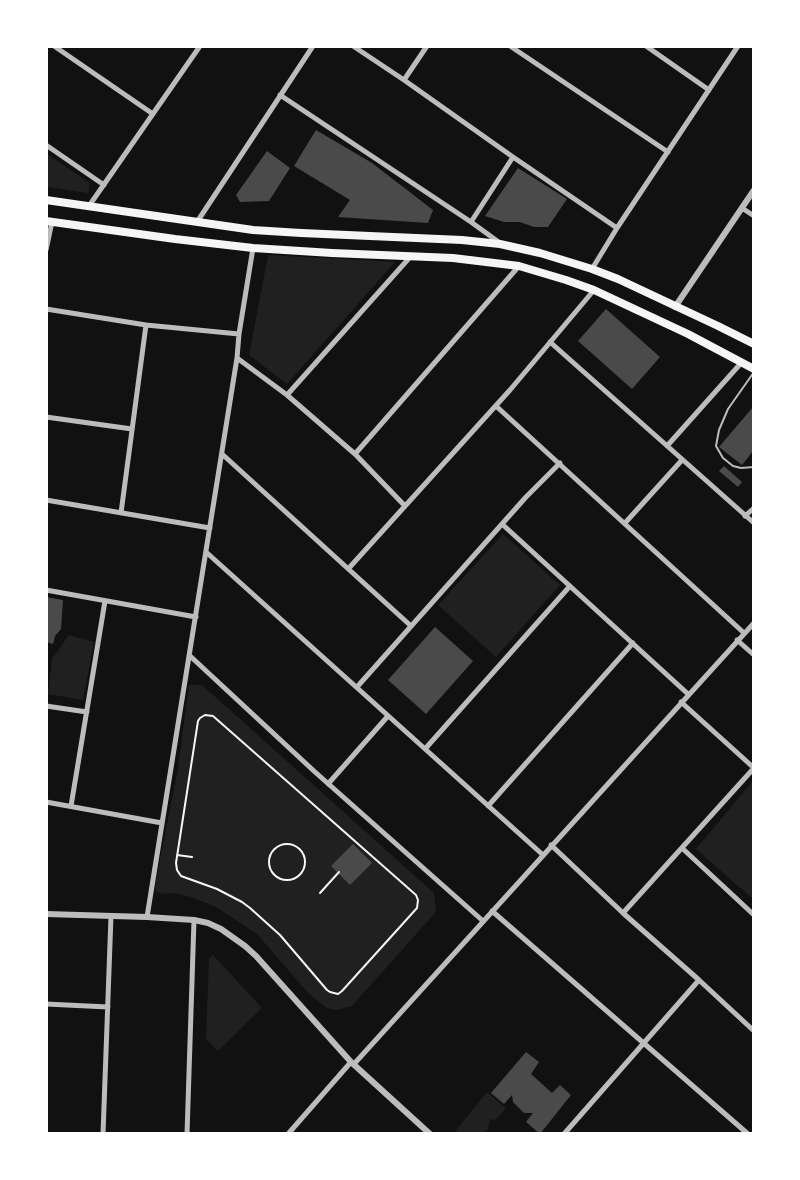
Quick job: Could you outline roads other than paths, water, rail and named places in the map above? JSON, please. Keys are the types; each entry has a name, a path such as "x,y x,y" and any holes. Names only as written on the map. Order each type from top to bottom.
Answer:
{"main road":[{"path":"46,200 253,230 462,240 500,244 540,253 618,279 753,344"},
{"path":"49,221 253,248 332,254 453,258 519,266 594,290 688,334 753,370"}],"street":[{"path":"54,46 153,114"},
{"path":"197,222 313,46"},
{"path":"353,46 617,228"},
{"path":"404,80 427,46"},
{"path":"510,46 668,152"},
{"path":"646,46 709,90"},
{"path":"592,269 738,46"},
{"path":"89,206 199,47"},
{"path":"280,95 471,222 500,244"},
{"path":"46,145 104,185"},
{"path":"471,222 513,158"},
{"path":"675,307 753,190"},
{"path":"742,208 753,216"},
{"path":"46,250 49,221"},
{"path":"147,917 253,248"},
{"path":"287,395 411,256"},
{"path":"355,454 519,266"},
{"path":"349,568 496,406 594,290"},
{"path":"46,309 146,325 239,334"},
{"path":"121,513 146,325"},
{"path":"550,342 753,523"},
{"path":"237,358 287,395 355,454 405,506"},
{"path":"666,446 742,362"},
{"path":"496,406 744,633"},
{"path":"46,417 132,429"},
{"path":"222,454 411,626"},
{"path":"625,523 682,460"},
{"path":"357,687 526,497 560,463"},
{"path":"46,501 210,528"},
{"path":"745,516 753,508"},
{"path":"502,524 688,694"},
{"path":"206,552 543,855"},
{"path":"425,748 570,586"},
{"path":"46,590 195,617"},
{"path":"71,806 105,601"},
{"path":"288,1134 753,623"},
{"path":"738,640 753,655"},
{"path":"488,806 633,643"},
{"path":"189,655 328,784 483,921"},
{"path":"623,913 753,768 681,702"},
{"path":"46,706 87,712"},
{"path":"328,784 388,716"},
{"path":"46,802 162,823"},
{"path":"552,845 753,1031"},
{"path":"682,848 753,915"},
{"path":"492,911 748,1134"},
{"path":"46,914 194,920 221,929 245,946 353,1063 430,1134"},
{"path":"103,1134 111,916"},
{"path":"188,1134 194,920"},
{"path":"564,1134 699,980"},
{"path":"46,1004 108,1007"}],"lane":[{"path":"753,370 728,409 719,430 716,446 723,458 733,465 741,468 753,467"}]}
